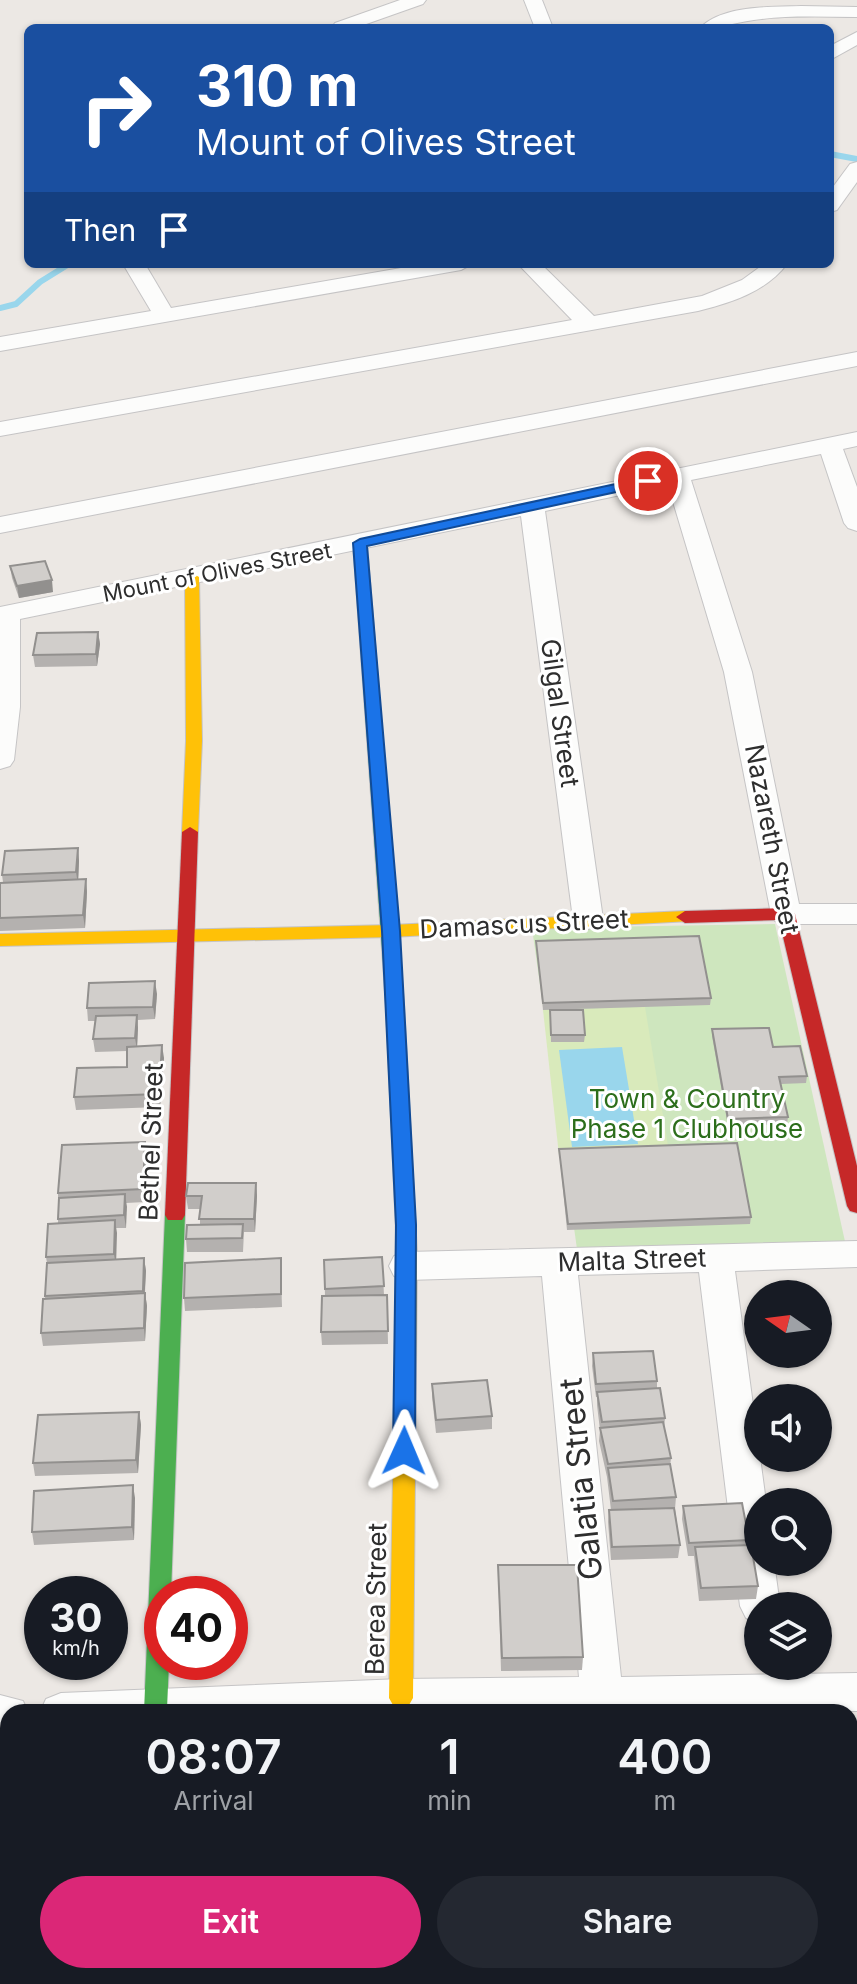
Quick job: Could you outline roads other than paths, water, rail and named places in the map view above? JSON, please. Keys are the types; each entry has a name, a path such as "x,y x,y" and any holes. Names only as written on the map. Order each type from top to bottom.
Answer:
{"street":[{"path":"349,24 417,0"},
{"path":"533,0 542,24"},
{"path":"771,0 799,12"},
{"path":"383,12 402,22"},
{"path":"718,24 732,18 799,12 857,12"},
{"path":"834,51 857,37"},
{"path":"835,211 857,168"},
{"path":"136,268 164,315"},
{"path":"0,344 438,268"},
{"path":"533,268 589,324"},
{"path":"0,429 589,324 736,294 762,279 772,268"},
{"path":"0,525 857,359"},
{"name":"Mount of Olives Street","path":"3,615 857,439"},
{"path":"830,445 857,523"},
{"name":"Nazareth Street","path":"677,474 738,672 786,914 857,1206"},
{"name":"Gilgal Street","path":"532,507 588,919"},
{"name":"Berea Street","path":"360,543 391,931 407,1266 401,1698"},
{"name":"Bethel Street","path":"155,1704 194,741 192,577"},
{"path":"0,760 3,615"},
{"name":"Damascus Street","path":"0,940 391,931 588,919 857,914"},
{"name":"Malta Street","path":"407,1266 857,1254"},
{"path":"715,1258 758,1592"},
{"name":"Galatia Street","path":"559,1262 602,1696"},
{"path":"267,1704 401,1698 857,1692"}],"water":[{"path":"622,1047 638,1144 572,1147 559,1050"}],"waterway":[{"path":"834,155 857,159"},
{"path":"0,308 16,304 40,282 63,268"}],"park label":[{"name":"Town & Country Phase 1 Clubhouse","path":"687,1114"}]}
